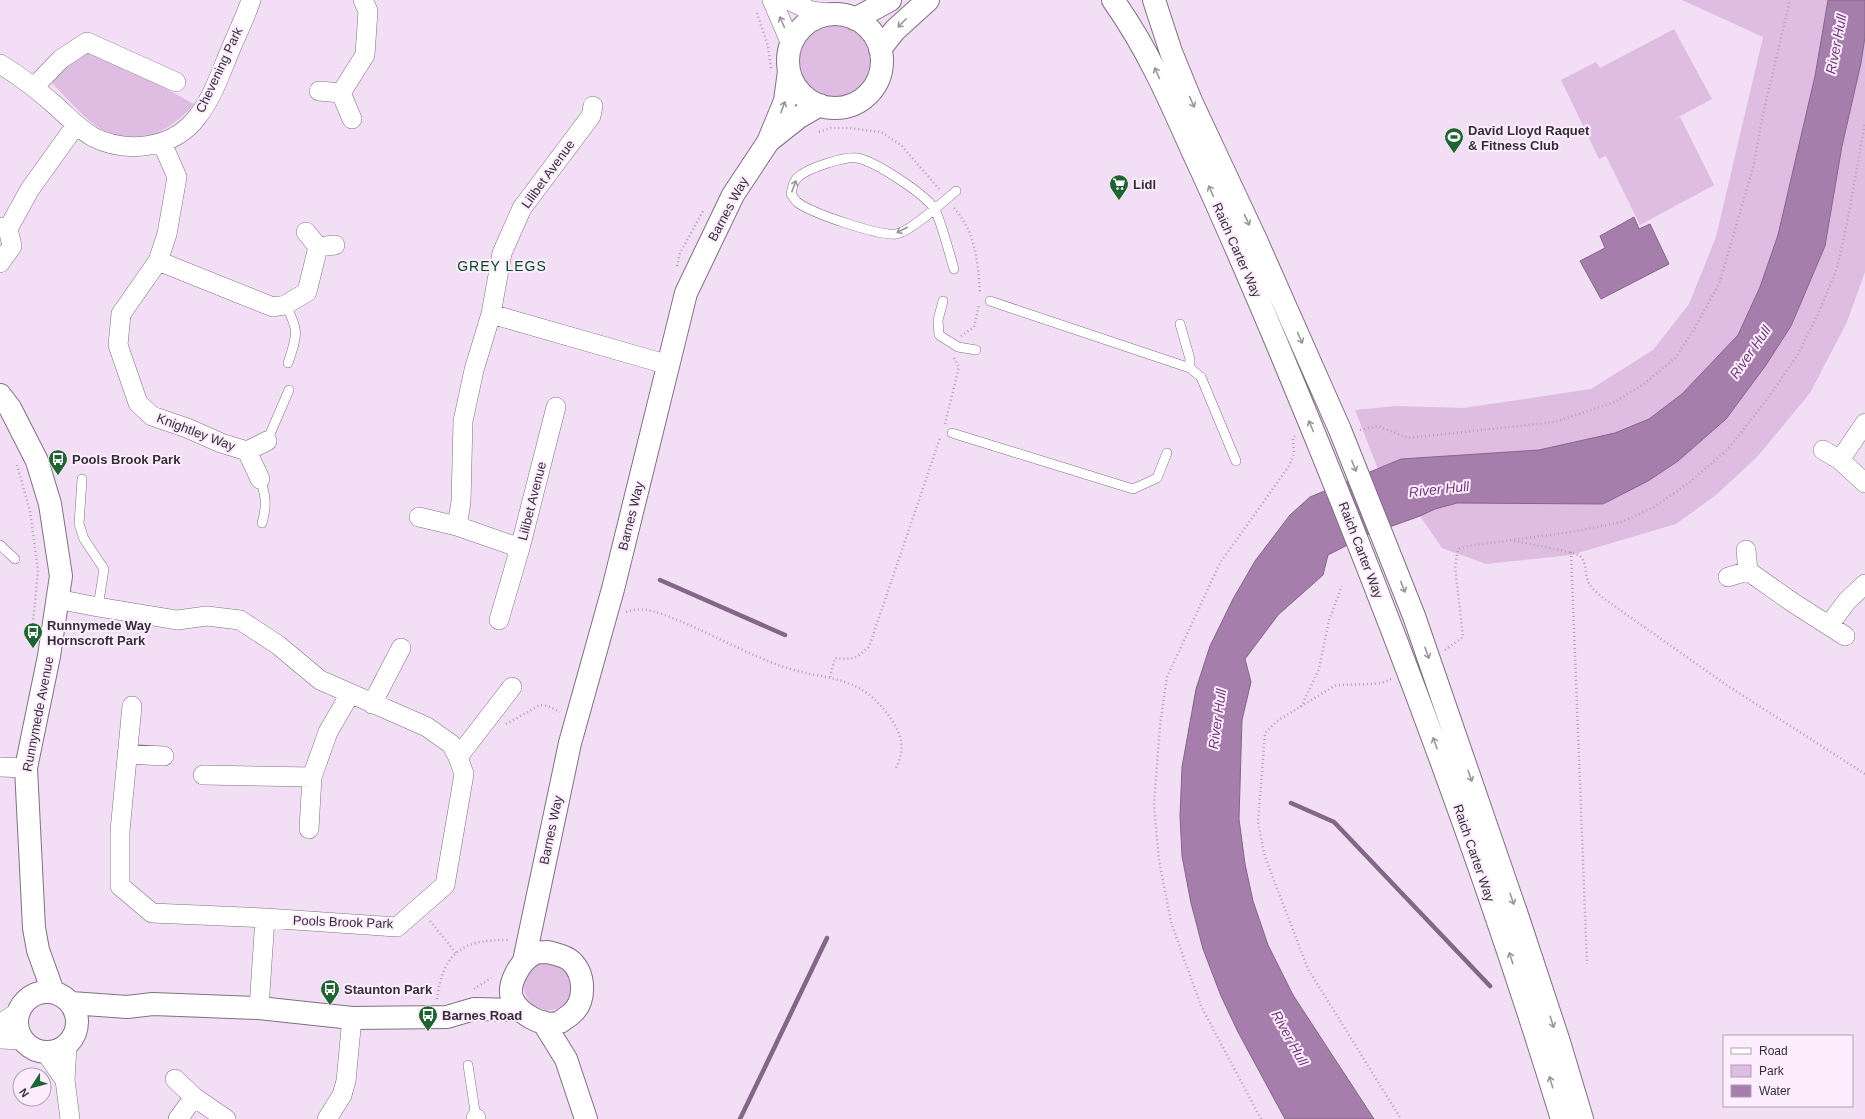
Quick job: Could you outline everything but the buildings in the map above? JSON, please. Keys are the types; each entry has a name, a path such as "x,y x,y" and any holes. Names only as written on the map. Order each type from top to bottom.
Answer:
{"main road":[{"path":"845,16 871,31 880,48 882,60 880,72 876,84 866,95 854,103 843,107 832,108 820,106 809,100 800,92 793,82 780,70 788,57 791,44 798,32 808,22 821,16 845,16 890,0"},
{"path":"880,48 895,30 928,0"},
{"name":"Raich Carter Way","path":"1113,0 1133,28 1155,66 1238,250 1326,462 1399,646 1462,817 1535,1031 1562,1119"},
{"name":"Raich Carter Way","path":"1154,0 1171,52 1192,101 1256,240 1348,430 1518,918 1559,1042 1582,1119"},
{"name":"Barnes Way","path":"524,961 570,743 603,624 686,293 733,195 768,142 785,101 780,70"},
{"name":"Barnes Way","path":"768,142 799,117 820,106"},
{"name":"Runnymede Avenue","path":"0,395 10,408 37,461 50,504 60,576 49,656 26,768 34,928 38,950 62,998"},
{"name":"Barnes Way","path":"535,906 548,952"},
{"name":"Runnymede Avenue","path":"22,1006 33,977 38,950"},
{"path":"566,1059 572,1013 582,995 581,976 570,960 548,952 536,953 524,961 516,971 512,984 512,997 520,1010 528,1017 542,1022 559,1022 572,1013"},
{"path":"127,1007 62,998 44,992 34,994 22,1006 17,1022 18,1032 29,1047 46,1053 54,1052 106,1015 127,1007 153,1004 259,1008 352,1018 447,1017 474,1009 512,984"},
{"path":"62,998 76,1011 78,1021 72,1038"},
{"path":"474,1009 520,1010"},
{"path":"542,1022 566,1059 586,1119"}],"street":[{"name":"Chevening Park","path":"0,64 34,86 76,125 93,136 112,145 141,147 162,143 181,133 197,117 209,98 251,0"},
{"path":"341,93 365,55 368,11 363,0"},
{"path":"788,0 811,11 845,16"},
{"path":"764,3 791,44"},
{"path":"34,86 60,59 87,42 176,82"},
{"path":"318,91 341,93"},
{"path":"341,93 352,119"},
{"name":"Lilibet Avenue","path":"457,526 461,502 464,420 474,370 491,314 502,253 522,208 591,116 593,106"},
{"path":"0,263 12,246 4,228 76,125"},
{"name":"Knightley Way","path":"162,143 177,178 166,234 158,261 121,314 118,345 138,403 152,416 187,428 221,443 247,451 267,441"},
{"path":"158,261 273,307 285,304 307,292 326,246 306,232"},
{"path":"491,314 669,365"},
{"name":"Lilibet Avenue","path":"499,620 520,548 556,407"},
{"path":"1840,460 1865,423"},
{"path":"1822,450 1840,460 1865,483"},
{"name":"Knightley Way","path":"247,451 260,479"},
{"name":"Lilibet Avenue","path":"419,517 457,526 520,548"},
{"path":"1746,550 1748,571 1792,602 1829,624 1845,636"},
{"path":"1728,577 1748,571"},
{"path":"1829,624 1847,601 1865,584"},
{"name":"Pools Brook Park","path":"57,599 177,620 207,616 240,620 278,645 320,680 427,727 450,744 458,757 464,774 445,885 397,927 265,918 152,913 120,886 120,831 132,706"},
{"path":"372,704 401,648"},
{"path":"458,757 512,687"},
{"path":"309,829 312,777 328,732 350,694"},
{"path":"127,754 164,756"},
{"path":"0,767 26,768"},
{"path":"203,775 312,777"},
{"path":"259,1008 265,918"},
{"path":"0,1024 22,1006"},
{"path":"327,1119 342,1095 346,1081 352,1018"},
{"path":"70,1119 65,1080 72,1038"},
{"path":"0,1039 23,1040"},
{"path":"46,1053 65,1080"},
{"path":"175,1079 194,1097 226,1119"},
{"path":"178,1119 194,1097"}],"lane":[{"path":"954,268 934,209 924,197 872,163 856,158 825,163 805,172 797,178 793,184 791,194 796,201 834,218 880,233 897,234 916,223 934,209 947,199 956,191"},
{"path":"943,301 938,320 939,335 958,347 976,350"},
{"path":"990,301 1190,368 1201,377 1236,461"},
{"path":"285,304 294,320 297,337 288,363"},
{"path":"1180,324 1190,360 1190,368"},
{"path":"267,441 289,390"},
{"path":"952,433 1132,489 1157,478 1167,453"},
{"path":"82,479 79,524 84,539 104,569 98,607"},
{"path":"260,479 265,493 266,508 262,523"},
{"path":"0,545 15,559"},
{"path":"468,1065 476,1118"}],"path":[{"path":"1348,430 1378,426 1408,438 1555,422 1615,402 1644,384 1675,358 1693,331 1719,284 1752,168 1790,0"},
{"path":"764,3 768,46 780,70"},
{"path":"1441,652 1463,637 1455,566 1458,549 1468,546 1571,532 1622,522 1654,507 1690,482 1728,449 1768,398 1797,356 1819,312 1837,268 1848,218 1865,123"},
{"path":"818,132 831,128 849,128 881,132 901,145 947,199 970,230 978,258 981,301 974,327 961,334 954,358 960,368 943,429"},
{"path":"1262,1119 1201,1006 1171,922 1159,860 1154,805 1160,725 1167,677 1220,563 1289,466 1294,454 1293,438 1297,433"},
{"path":"830,677 835,658 849,660 860,655 869,647 941,436"},
{"path":"15,458 30,511 38,570 32,636"},
{"path":"1512,540 1571,552 1581,556 1586,567 1589,584 1603,598 1728,686 1865,774"},
{"path":"1571,552 1587,964"},
{"path":"1301,707 1319,669 1329,620 1342,586"},
{"path":"603,624 616,627 617,621 624,612 633,609 644,609 679,620 787,668 830,677 860,688 883,706 895,725 900,737 902,749 901,759 895,770"},
{"path":"1393,678 1382,683 1336,685 1277,721 1265,733 1258,822 1265,857 1308,969 1401,1119"},
{"path":"501,727 540,705 548,706 562,713"},
{"path":"419,908 456,953"},
{"path":"437,998 439,981 449,959 456,953 475,942 490,939 509,940"}],"green space":[{"path":"1682,0 1828,0 1815,76 1778,235 1760,287 1738,335 1682,394 1649,419 1615,433 1539,450 1401,459 1378,469 1355,410 1396,406 1463,408 1591,389 1653,350 1689,304 1716,237 1763,37"},
{"path":"828,26 842,26 855,32 864,41 870,54 868,74 860,86 842,96 828,96 815,90 806,81 800,68 800,54 806,41 815,32"},
{"path":"1674,29 1712,99 1671,121 1680,117 1714,185 1640,225 1606,156 1599,159 1561,80 1596,62 1600,68"},
{"path":"1865,37 1865,272 1847,322 1810,393 1757,457 1716,495 1676,524 1571,555 1486,564 1442,548 1420,516 1435,509 1457,503 1603,504 1648,481 1678,461 1791,326 1825,246 1842,146 1861,63"},
{"path":"97,51 194,104 184,115 173,123 149,135 123,137 110,133 96,126 52,83 69,58"},
{"path":"543,963 554,964 560,967 568,975 571,981 573,991 571,996 568,1001 558,1008 548,1010 539,1008 531,1002 526,995 523,985 525,976 532,967"}],"water":[{"name":"River Hull","path":"1828,0 1865,0 1865,37 1861,63 1842,146 1825,246 1791,326 1766,365 1726,419 1678,461 1648,481 1603,504 1457,503 1435,509 1367,535 1328,555 1323,575 1278,615 1245,659 1251,682 1242,720 1239,819 1245,864 1253,901 1268,945 1293,995 1374,1119 1285,1119 1238,1032 1221,996 1203,949 1191,903 1182,856 1180,816 1182,767 1196,689 1210,646 1233,599 1255,561 1290,515 1310,497 1401,459 1539,450 1615,433 1649,419 1682,394 1738,335 1760,287 1778,235 1815,76"},
{"path":"1634,217 1639,229 1650,224 1669,264 1601,299 1580,261 1605,248 1600,236"}],"waterway":[{"path":"660,580 785,635"},
{"path":"1291,803 1334,822 1490,986"},
{"path":"740,1119 827,938"}],"place":[{"name":"David Lloyd Raquet & Fitness Club","path":"1454,154"},
{"name":"Lidl","path":"1119,201"},
{"name":"Pools Brook Park","path":"58,476"},
{"name":"Runnymede Way Hornscroft Park","path":"33,649"},
{"name":"Staunton Park","path":"330,1006"},
{"name":"Barnes Road","path":"428,1032"}],"district":[{"name":"GREY LEGS","path":"502,266"}]}
